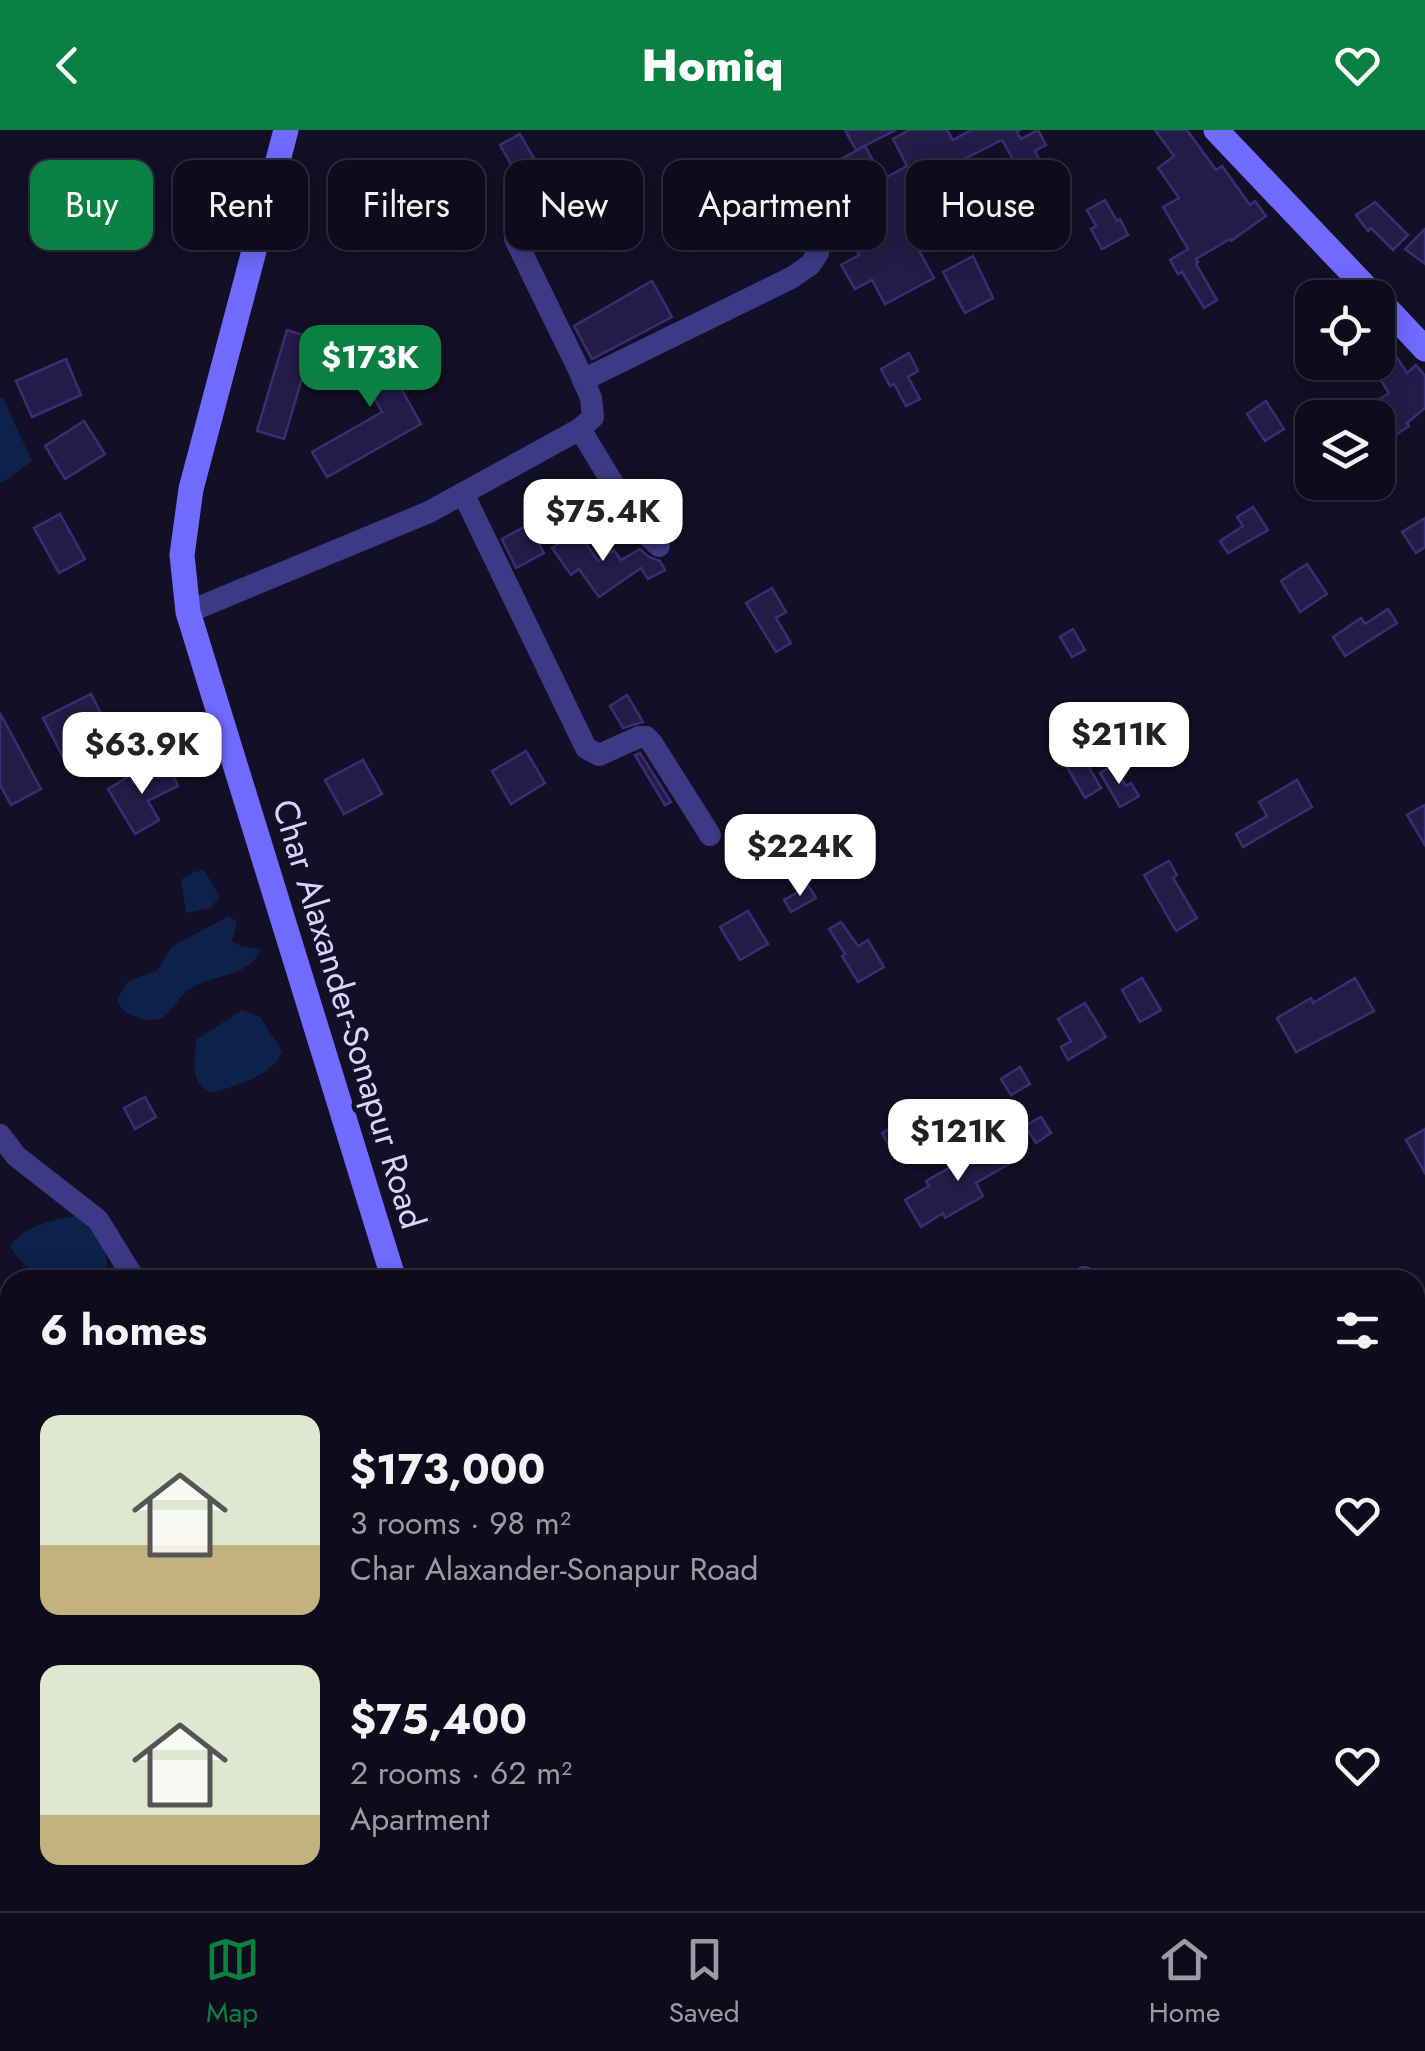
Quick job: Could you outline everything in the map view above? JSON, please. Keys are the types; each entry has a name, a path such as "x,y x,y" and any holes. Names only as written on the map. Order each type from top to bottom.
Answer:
{"main road":[{"name":"Char Alaxander-Sonapur Road","path":"286,130 191,489 182,555 188,612 391,1270"},
{"path":"1216,130 1360,280"},
{"path":"1395,318 1425,350"}],"street":[{"path":"188,612 429,512 580,429 593,417 591,398 521,250"},
{"path":"583,380 792,278 818,254"},
{"path":"580,429 640,528 659,546"},
{"path":"463,493 586,748 598,755 646,737 710,835"},
{"path":"0,1135 16,1156 98,1220 129,1270"}],"water":[{"path":"0,397 32,461 2,483 0,482"},
{"path":"204,870 220,897 210,908 186,913 181,880"},
{"path":"229,916 237,922 232,941 261,949 256,958 232,973 187,991 159,1019 140,1018 123,1010 117,1000 128,981 157,971 172,946"},
{"path":"242,1010 260,1017 282,1051 278,1060 262,1073 211,1093 196,1077 196,1040"},
{"path":"81,1215 106,1255 106,1270 28,1270 10,1247 24,1233 51,1221"}],"building":[{"path":"845,130 896,130 856,150"},
{"path":"909,130 947,130 953,140 971,130 1020,130 1017,132 1021,139 1038,130 1046,145 1035,151 1040,160 1013,160 1002,140 963,160 906,160 906,164 893,139"},
{"path":"1155,130 1187,130 1216,170 1222,166 1250,205 1255,201 1266,216 1196,259 1217,300 1204,308 1170,260 1188,249 1163,207 1179,198 1158,168 1174,156"},
{"path":"520,134 535,160 509,160 500,145"},
{"path":"865,146 873,160 839,160"},
{"path":"906,167 906,250 919,250 934,278 885,304 872,280 855,289 841,265 859,255 856,250 886,250 886,177"},
{"path":"1105,200 1128,235 1102,249 1091,229 1096,226 1087,210"},
{"path":"1375,202 1408,235 1393,250 1371,228 1368,231 1356,215"},
{"path":"1425,229 1425,264 1405,249"},
{"path":"973,256 993,298 965,313 943,272"},
{"path":"652,281 672,317 592,359 574,326"},
{"path":"368,329 421,424 327,477 312,452 382,412 343,343"},
{"path":"287,330 314,338 284,439 257,431"},
{"path":"909,353 918,371 908,377 920,399 906,406 881,369"},
{"path":"1395,354 1407,373 1416,365 1425,376 1425,408 1395,435 1395,400 1378,400 1389,393 1381,380 1395,380"},
{"path":"66,359 81,395 32,417 16,381"},
{"path":"1266,401 1284,429 1265,441 1247,414"},
{"path":"84,421 105,454 65,479 45,446"},
{"path":"1253,507 1268,530 1228,553 1220,541 1243,526 1237,517"},
{"path":"60,514 85,559 59,573 34,528"},
{"path":"1425,518 1425,547 1416,553 1402,532"},
{"path":"528,525 544,553 516,568 502,539"},
{"path":"577,531 598,561 614,550 621,560 640,549 660,561 665,570 648,579 641,568 599,597 579,569 571,575 552,548"},
{"path":"1307,564 1327,594 1300,612 1281,581"},
{"path":"772,588 786,612 776,618 791,643 776,652 746,603"},
{"path":"1388,609 1397,623 1345,656 1333,637 1361,618 1365,624"},
{"path":"1073,629 1085,650 1072,657 1060,637"},
{"path":"91,694 116,742 68,767 43,718"},
{"path":"627,695 643,722 623,728 610,706"},
{"path":"0,713 41,789 11,805 0,785"},
{"path":"526,751 545,783 511,804 492,771"},
{"path":"1080,752 1101,788 1085,798 1064,762"},
{"path":"640,753 671,802 665,805 635,755"},
{"path":"363,760 382,794 344,814 325,780"},
{"path":"168,764 178,786 148,801 159,820 135,834 108,789 133,774 136,781"},
{"path":"1114,765 1126,786 1131,783 1139,796 1120,807 1100,773"},
{"path":"1297,780 1312,807 1243,847 1236,834 1267,816 1259,802"},
{"path":"1425,805 1425,845 1407,815"},
{"path":"1169,861 1177,875 1173,878 1197,918 1176,931 1144,875"},
{"path":"809,886 816,898 791,912 784,900"},
{"path":"748,911 768,944 740,960 720,927"},
{"path":"841,922 858,946 868,940 884,967 858,982 829,929"},
{"path":"1142,978 1161,1010 1140,1022 1122,990"},
{"path":"1355,978 1374,1011 1296,1052 1277,1018 1311,998 1313,1003"},
{"path":"1085,1003 1106,1037 1068,1060 1061,1047 1071,1041 1058,1019"},
{"path":"1020,1067 1030,1084 1011,1095 1001,1079"},
{"path":"145,1097 156,1117 135,1129 124,1108"},
{"path":"1041,1117 1051,1133 1036,1143 1025,1126"},
{"path":"905,1120 918,1142 895,1156 882,1133"},
{"path":"1425,1129 1425,1173 1406,1140"},
{"path":"1001,1139 1014,1161 976,1183 983,1196 921,1227 905,1200 929,1186 926,1181"}]}
